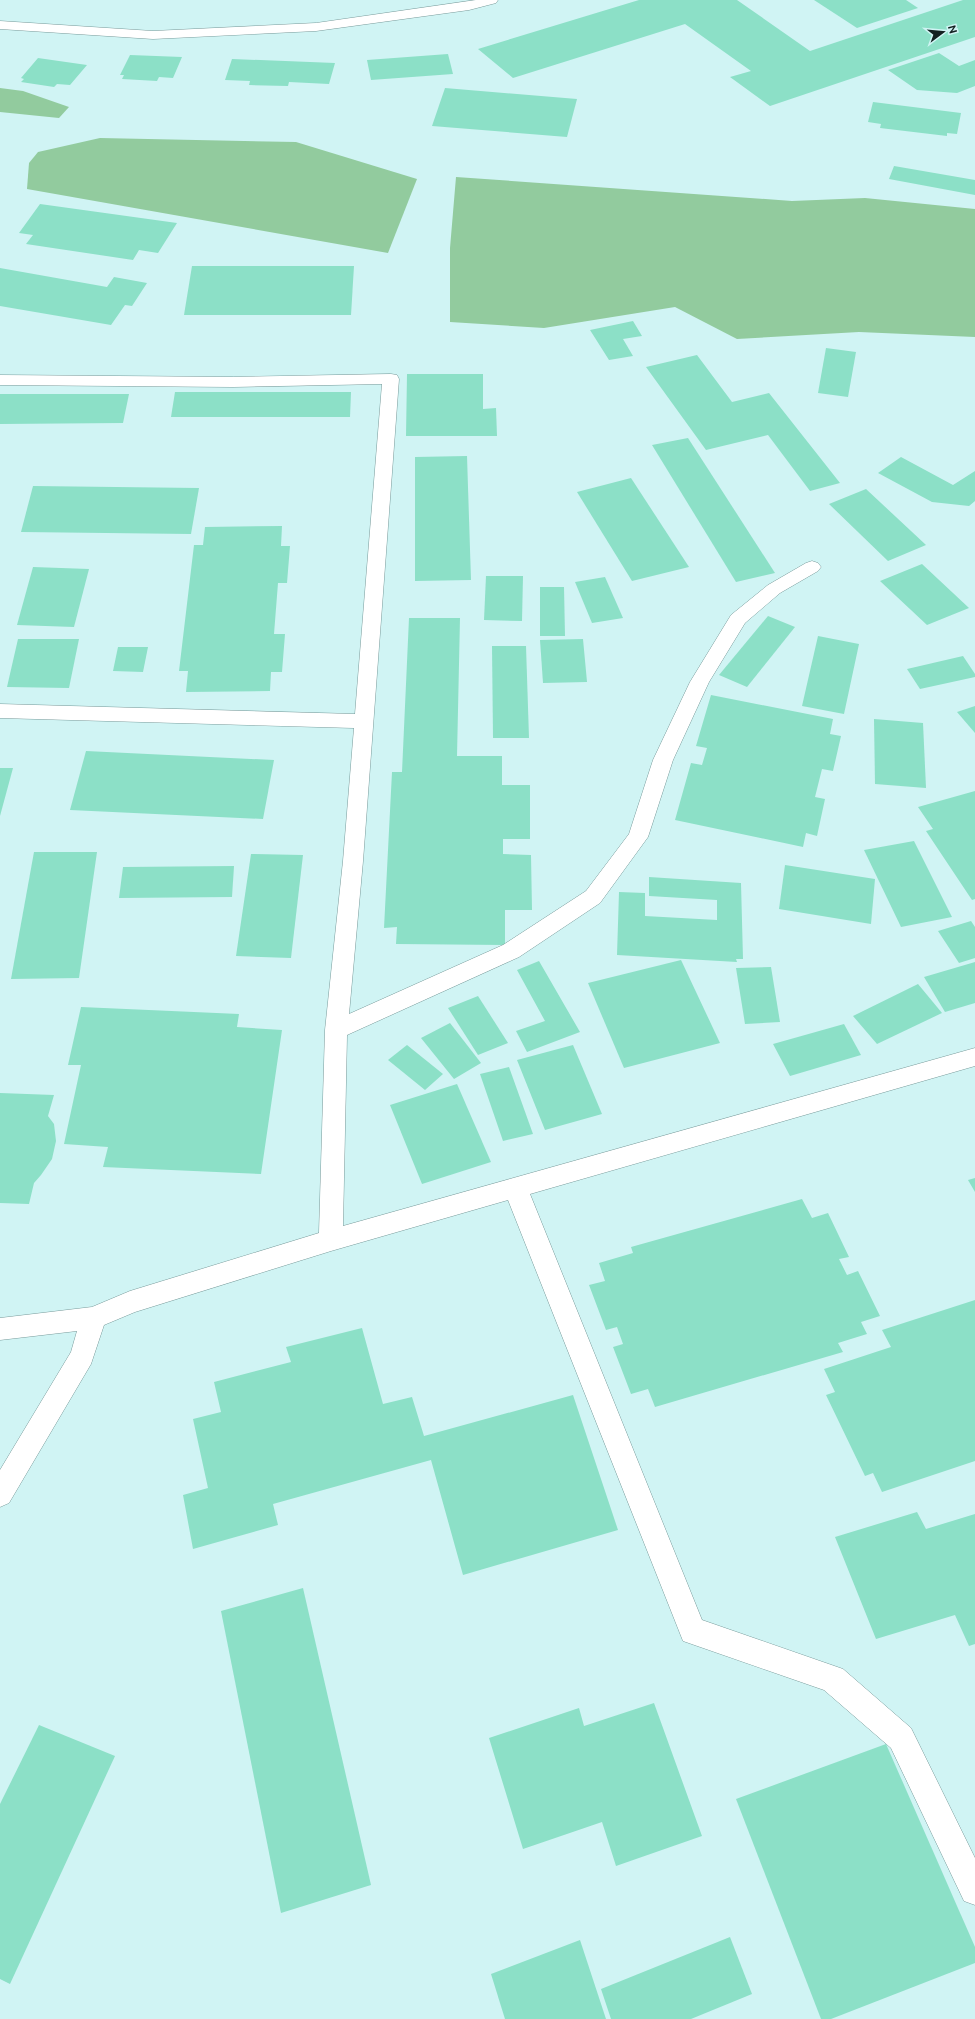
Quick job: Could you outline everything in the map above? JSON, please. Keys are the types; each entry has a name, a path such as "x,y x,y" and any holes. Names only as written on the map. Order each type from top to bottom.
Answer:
{"street":[{"path":"0,25 154,35 316,28 469,6 491,0"},
{"path":"0,380 233,382 391,379 353,861 336,1030 331,1240"},
{"path":"336,1030 511,951 593,896 638,837 663,760 700,682 738,618 774,590 812,567"},
{"path":"0,711 364,721"},
{"path":"0,1329 94,1318 130,1302 331,1240 516,1189 975,1057"},
{"path":"516,1189 693,1631 833,1679 901,1738 975,1890"},
{"path":"0,1494 82,1356 94,1318"}],"green space":[{"path":"0,88 23,91 69,107 59,118 0,112"},
{"path":"100,138 296,142 417,179 388,253 27,189 29,163 38,152"},
{"path":"456,177 792,201 865,198 975,209 975,337 859,332 737,339 675,307 544,328 450,322 450,248"}],"building":[{"path":"639,0 737,0 810,51 963,0 975,0 975,37 770,106 730,77 751,71 685,24 513,78 478,49"},
{"path":"814,0 906,0 918,8 857,28"},
{"path":"939,53 959,66 975,60 975,86 957,93 917,90 888,70"},
{"path":"448,54 453,74 371,80 367,60"},
{"path":"130,55 182,57 173,78 159,77 157,81 122,79 124,75 120,75"},
{"path":"38,58 87,65 70,85 57,84 54,87 21,82 24,79 21,78"},
{"path":"232,59 335,63 329,84 289,82 288,86 249,85 250,81 225,80"},
{"path":"445,88 577,99 567,137 432,126"},
{"path":"873,102 961,113 957,134 947,133 947,136 880,128 881,124 868,122"},
{"path":"894,166 975,180 975,195 889,179"},
{"path":"40,204 177,223 158,253 139,250 133,260 26,244 33,235 19,233"},
{"path":"192,266 354,266 351,315 184,315"},
{"path":"0,268 107,287 114,277 147,283 132,306 125,305 111,325 0,306"},
{"path":"633,321 642,336 623,339 633,356 609,360 590,330"},
{"path":"826,348 856,352 848,397 818,393"},
{"path":"697,355 732,402 769,393 840,483 810,491 768,435 706,450 646,367"},
{"path":"407,374 483,374 483,409 496,408 497,436 406,436"},
{"path":"175,392 351,392 350,417 171,417"},
{"path":"0,394 129,394 123,423 0,424"},
{"path":"688,438 775,573 736,582 652,445"},
{"path":"467,456 471,580 415,581 415,457"},
{"path":"901,457 953,485 975,471 975,501 969,506 932,502 878,473"},
{"path":"631,478 689,567 632,581 577,492"},
{"path":"33,486 199,488 191,534 21,532"},
{"path":"866,489 926,545 888,561 829,504"},
{"path":"282,526 281,546 290,546 287,583 278,583 274,634 285,634 282,672 271,672 270,691 186,692 188,671 179,671 194,545 203,545 205,527"},
{"path":"922,564 969,608 927,625 880,581"},
{"path":"33,567 89,569 74,627 17,625"},
{"path":"486,576 523,576 522,621 484,620"},
{"path":"605,577 623,618 592,623 575,582"},
{"path":"540,587 564,587 565,636 540,636"},
{"path":"768,616 795,627 747,687 719,675"},
{"path":"409,618 460,618 457,756 502,756 502,785 530,785 530,839 503,839 503,854 531,855 532,910 505,910 505,945 396,944 397,927 384,928 392,772 402,772"},
{"path":"818,636 859,644 844,714 802,706"},
{"path":"18,639 79,639 69,688 7,687"},
{"path":"583,639 587,682 543,683 540,640"},
{"path":"492,646 526,646 529,738 493,738"},
{"path":"118,647 148,647 143,672 113,671"},
{"path":"963,656 975,674 975,677 920,689 907,669"},
{"path":"711,695 833,719 830,734 841,736 833,771 822,769 815,797 825,799 817,836 806,833 803,847 675,820 691,763 702,765 707,748 696,746"},
{"path":"975,706 975,733 957,712"},
{"path":"874,719 923,723 926,788 875,784"},
{"path":"86,751 274,760 263,819 70,810"},
{"path":"0,768 13,768 0,816"},
{"path":"975,791 975,899 972,900 926,831 933,829 918,807"},
{"path":"914,841 952,917 901,927 864,850"},
{"path":"34,852 97,852 79,978 11,979"},
{"path":"251,854 303,855 291,958 236,956"},
{"path":"785,865 875,879 871,924 779,909"},
{"path":"234,866 232,897 119,898 123,867"},
{"path":"649,877 741,883 743,959 736,959 737,962 617,955 619,892 645,893 645,916 717,920 717,900 649,896"},
{"path":"971,921 975,927 975,958 959,963 938,931"},
{"path":"681,960 720,1043 624,1068 588,983"},
{"path":"539,961 580,1032 527,1052 516,1031 545,1021 517,970"},
{"path":"975,962 975,1003 945,1012 924,977"},
{"path":"771,967 780,1022 745,1024 736,968"},
{"path":"918,984 942,1013 877,1044 853,1016"},
{"path":"478,996 508,1043 478,1055 448,1008"},
{"path":"81,1007 239,1014 237,1027 282,1030 261,1174 103,1167 108,1147 64,1144 81,1065 68,1065"},
{"path":"450,1023 481,1063 454,1079 421,1038"},
{"path":"844,1024 861,1055 790,1076 773,1044"},
{"path":"407,1045 443,1074 425,1090 388,1060"},
{"path":"573,1045 602,1114 545,1130 517,1060"},
{"path":"509,1067 533,1134 503,1141 480,1074"},
{"path":"457,1084 491,1162 422,1184 390,1105"},
{"path":"0,1093 54,1095 48,1116 54,1124 56,1141 52,1159 34,1183 29,1204 0,1203"},
{"path":"975,1178 975,1192 968,1180"},
{"path":"802,1199 812,1218 828,1213 849,1257 839,1259 847,1275 858,1271 880,1316 861,1322 867,1334 838,1343 843,1352 655,1407 648,1389 631,1394 613,1347 623,1344 617,1327 606,1330 589,1285 605,1281 599,1263 633,1253 631,1247"},
{"path":"975,1300 975,1461 882,1492 873,1473 865,1476 826,1395 835,1392 824,1369 891,1347 882,1330"},
{"path":"362,1328 383,1404 412,1397 424,1436 573,1395 618,1530 463,1575 431,1460 273,1504 278,1525 193,1549 183,1495 208,1488 193,1419 221,1412 214,1382 291,1362 286,1347"},
{"path":"917,1512 926,1529 975,1514 975,1644 969,1646 955,1615 876,1639 835,1537"},
{"path":"303,1588 371,1885 281,1913 221,1611"},
{"path":"654,1703 702,1836 616,1866 602,1822 523,1849 489,1738 579,1708 584,1726"},
{"path":"39,1725 115,1756 10,1984 0,1979 0,1804"},
{"path":"886,1744 975,1947 975,1963 831,2019 821,2019 736,1799"},
{"path":"730,1937 752,1994 691,2019 611,2019 601,1989"},
{"path":"580,1940 606,2019 505,2019 491,1974"}]}
